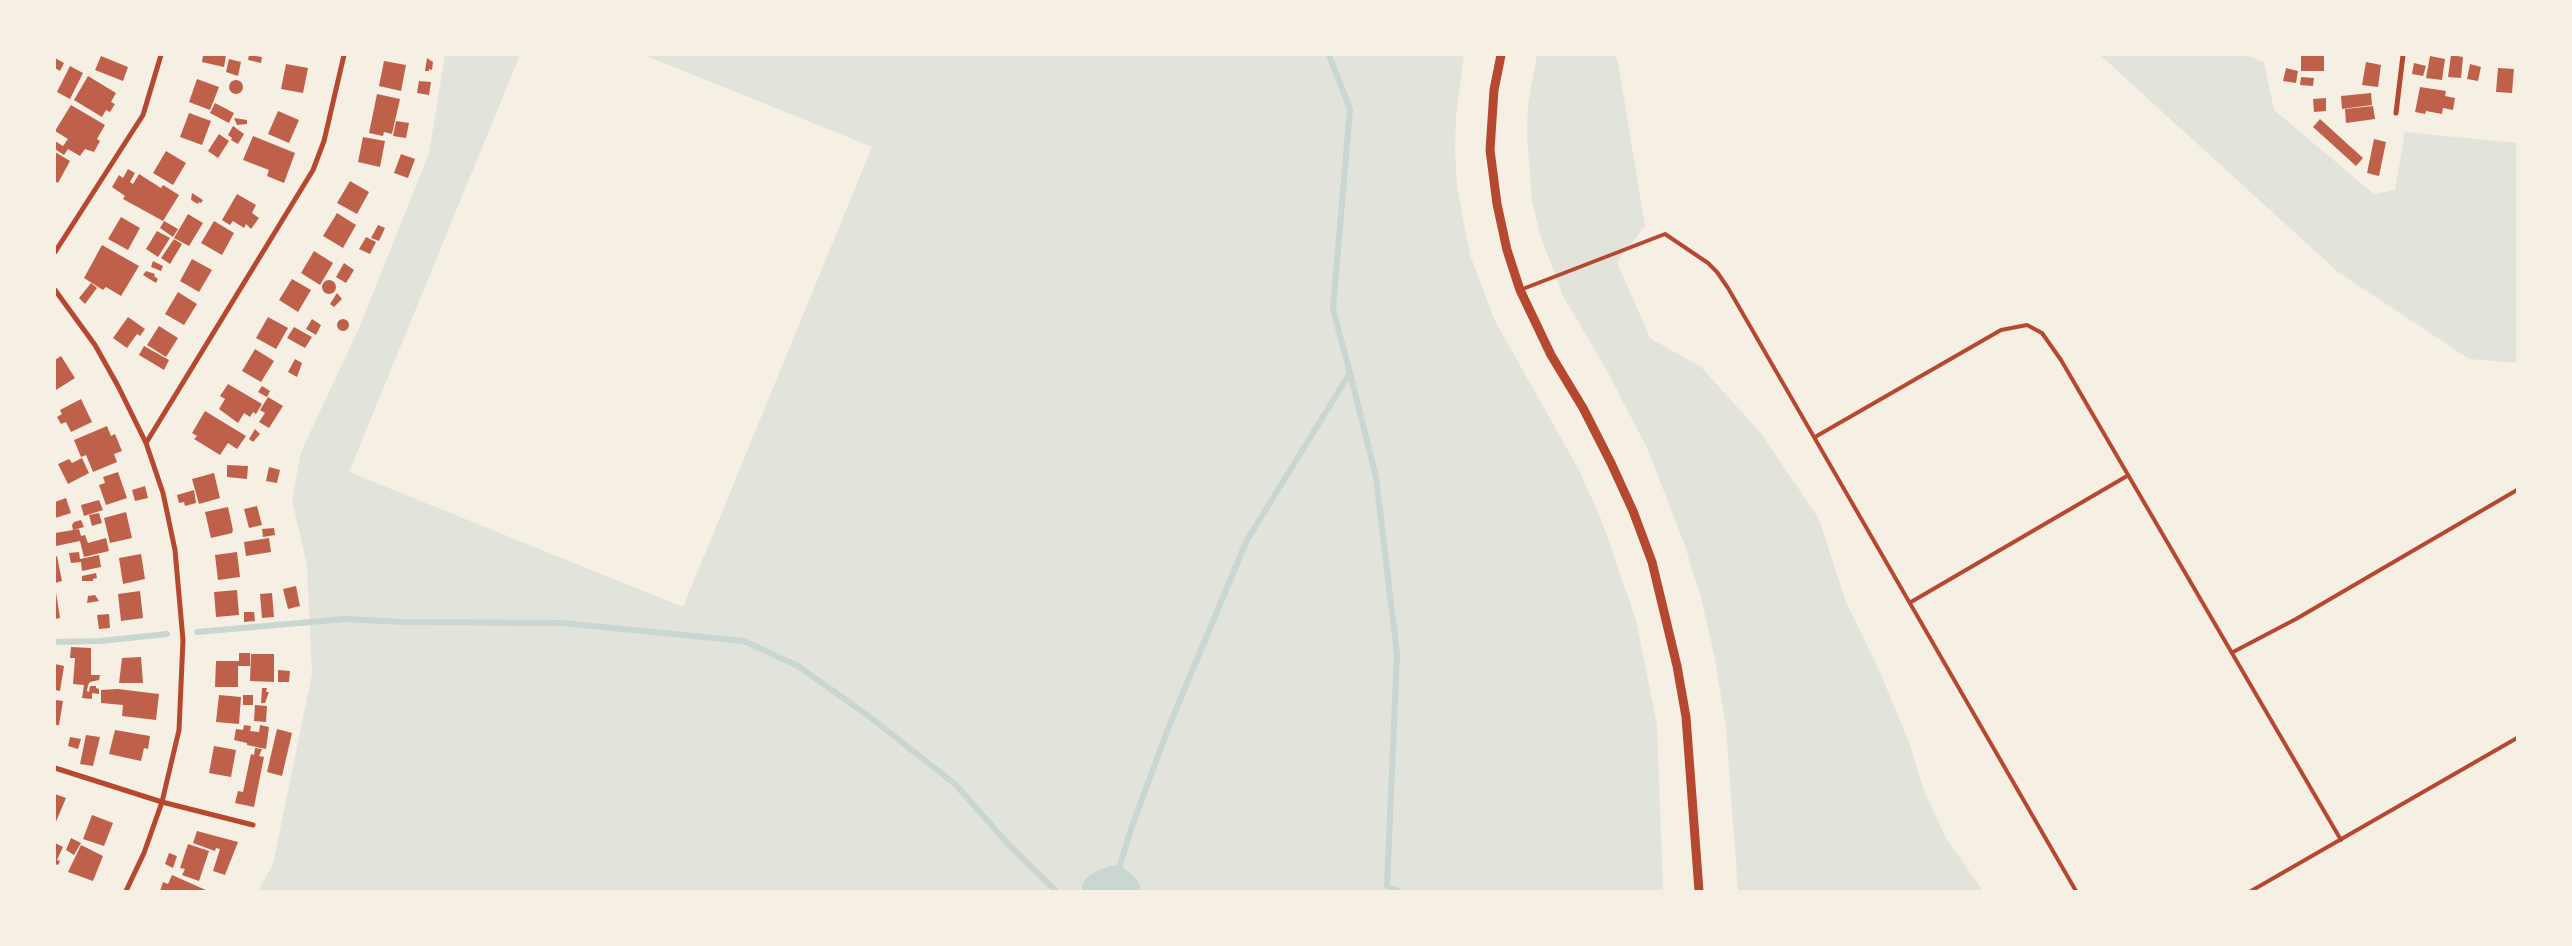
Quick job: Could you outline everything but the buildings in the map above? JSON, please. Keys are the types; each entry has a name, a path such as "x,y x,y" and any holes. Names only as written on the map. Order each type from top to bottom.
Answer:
{"street":[{"path":"55,252 143,115 161,55"},
{"path":"146,443 312,170 326,133 344,55"},
{"path":"1501,55 1494,90 1490,150 1497,204 1507,250 1520,290 1552,355 1583,408 1611,463 1633,510 1652,562 1677,666 1686,717 1699,888"},
{"path":"2396,112 2403,55"},
{"path":"55,290 95,345 146,443 163,493 175,550 183,640 178,730 162,802 144,853 126,891"},
{"path":"55,768 162,802 253,825"}],"lane":[{"path":"1520,290 1665,234 1708,264 1728,288 1911,602 2076,891"},
{"path":"1815,437 1980,340 2001,330 2027,325 2042,333 2049,341 2127,476 2233,652 2275,730 2341,840"},
{"path":"1911,602 2127,476"},
{"path":"2233,652 2296,619 2517,490"},
{"path":"2251,891 2517,738"}],"shaded area":[{"path":"445,55 520,55 349,472 683,607 872,147 644,55 1464,55 1456,116 1455,151 1457,186 1470,255 1495,321 1579,470 1601,519 1636,620 1657,724 1663,891 258,891 273,864 312,674 307,565 292,500 301,452 359,328 429,153"},
{"path":"1537,55 1615,55 1618,62 1645,226 1617,262 1650,338 1701,367 1761,433 1819,519 1846,602 1880,672 1910,745 1924,791 1946,838 1983,891 1738,891 1726,727 1714,654 1701,598 1684,543 1647,448 1606,369 1563,296 1540,234 1532,202 1527,137 1528,104"},
{"path":"2100,55 2245,55 2264,62 2274,110 2374,194 2395,190 2405,132 2517,143 2517,363 2469,359 2338,272"}],"waterway":[{"path":"1114,885 1131,829 1169,726 1247,540 1350,373 1333,309 1350,109 1329,55"},
{"path":"1350,373 1376,477 1397,654 1387,886 1397,891"},
{"path":"197,632 345,619 403,622 562,623 744,641 798,666 870,717 956,785 1008,844 1056,891"},
{"path":"55,642 100,641 167,634"},
{"path":"1101,891 1114,885 1121,891"}]}
